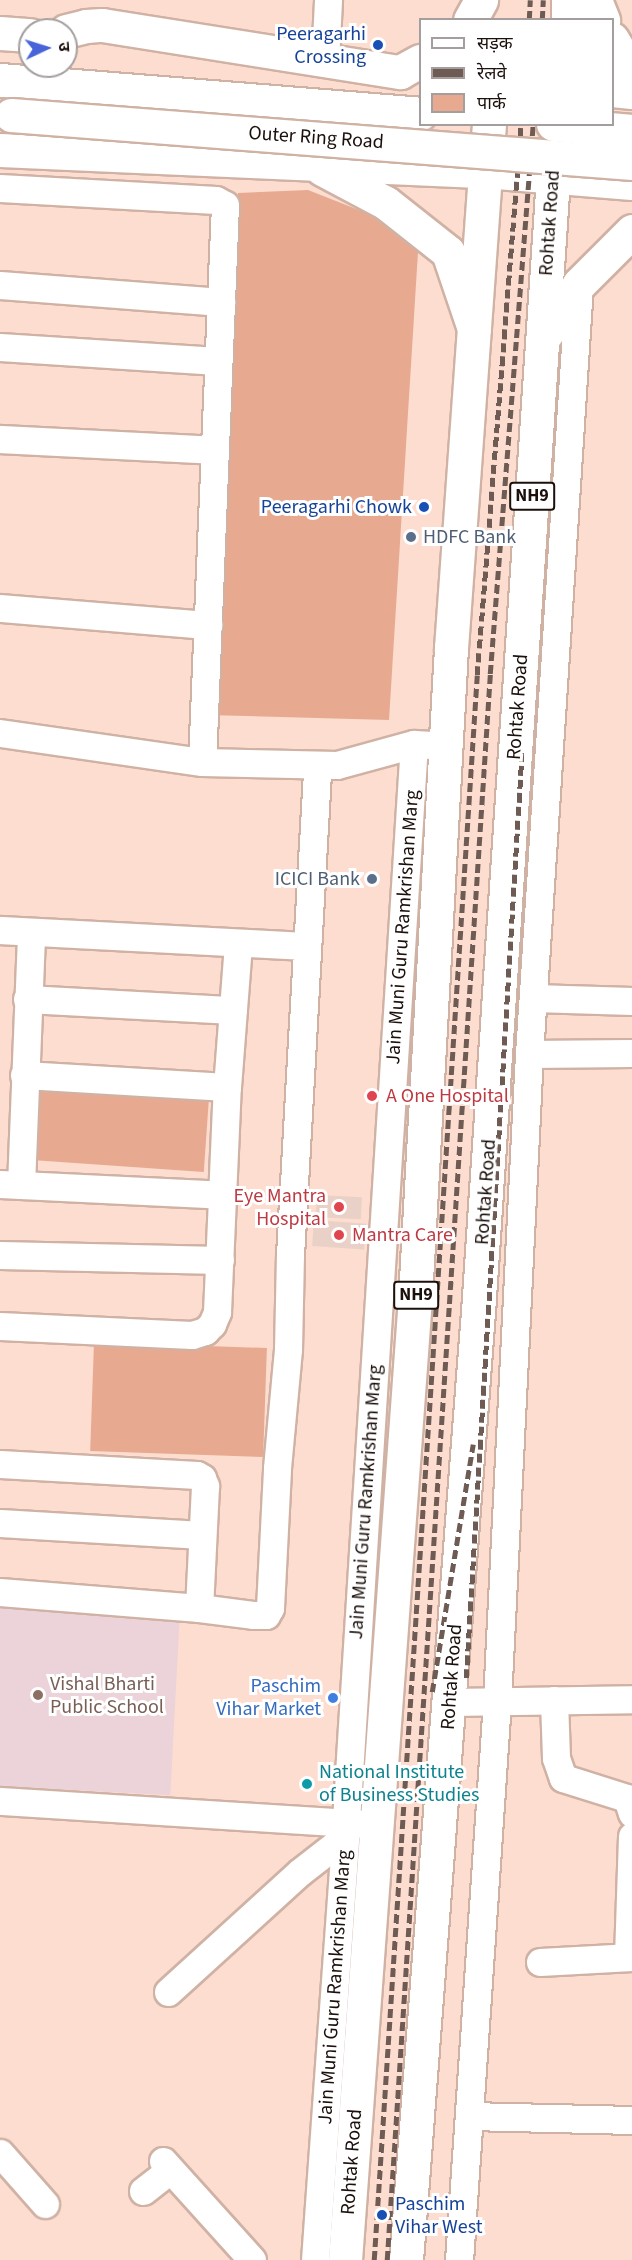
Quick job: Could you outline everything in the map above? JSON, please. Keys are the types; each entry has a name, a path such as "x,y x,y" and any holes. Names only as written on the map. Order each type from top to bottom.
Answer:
{"main road":[{"path":"469,18 482,0"},
{"path":"496,18 498,0"},
{"path":"568,0 568,18"},
{"path":"596,0 603,18"},
{"path":"78,28 102,25 400,72 419,62"},
{"path":"0,33 18,34"},
{"path":"614,42 632,68"},
{"name":"Outer Ring Road","path":"8,80 419,114"},
{"path":"614,90 632,92"},
{"name":"Outer Ring Road","path":"5,114 632,163"},
{"name":"Rohtak Road","path":"345,2260 356,1828 415,1298 430,745 474,329 489,126"},
{"name":"Rohtak Road","path":"406,2260 450,1702 553,176 560,126"},
{"path":"576,126 632,131"},
{"path":"0,150 485,171 632,183"},
{"path":"313,164 386,203 447,252 474,329"},
{"path":"542,340 579,284 632,231"}],"street":[{"path":"325,60 328,0"},
{"path":"468,0 468,18"},
{"path":"605,18 615,0"},
{"path":"0,188 220,200 226,208 202,762"},
{"path":"459,2260 497,1701 529,1054 579,284"},
{"path":"0,285 221,302"},
{"path":"0,347 218,361"},
{"path":"0,439 214,450"},
{"path":"0,608 208,625"},
{"path":"519,682 552,684"},
{"path":"0,733 202,762 337,765 430,745"},
{"path":"0,1592 199,1608 253,1615 266,1615 270,1608 277,1468 288,1349 290,1255 317,765"},
{"path":"0,930 307,946"},
{"path":"30,932 24,1075 10,1184 222,1195"},
{"path":"0,1326 192,1335 205,1332 218,1311 227,1087 238,943"},
{"path":"533,998 632,1001"},
{"path":"27,999 233,1010"},
{"path":"529,1054 632,1053"},
{"path":"24,1075 227,1087"},
{"path":"0,1255 220,1260"},
{"path":"0,1464 197,1475 204,1481 205,1486 199,1608"},
{"path":"0,1523 202,1535"},
{"path":"450,1702 632,1699"},
{"path":"554,1700 556,1758 563,1778 627,1798 632,1814"},
{"path":"0,1801 356,1828"},
{"path":"168,1992 300,1872 356,1828"},
{"name":"Jain Muni Guru Ramkrishan Marg","path":"315,2260 356,1828"},
{"path":"540,1962 630,1957 632,1836"},
{"path":"469,2116 632,2120"},
{"path":"0,2153 45,2204"},
{"path":"143,2191 166,2165 252,2260"}],"shaded area":[{"name":"Eye Mantra Hospital","path":"317,1195 362,1197 361,1219 316,1217"},
{"name":"Mantra Care","path":"314,1220 366,1224 364,1250 312,1246"},
{"path":"0,1606 180,1615 170,1795 0,1786"}],"green space":[{"path":"308,190 369,214 418,252 389,720 206,715 238,193"},
{"path":"34,1077 210,1089 204,1172 28,1160"},
{"path":"94,1342 267,1348 263,1457 90,1451"}],"railway":[{"path":"529,18 530,0"},
{"path":"542,18 543,0"},
{"path":"374,2260 477,675 521,126"},
{"path":"387,2260 490,674 533,126"},
{"path":"466,1678 522,750"},
{"path":"432,1692 473,1444"}],"place":[{"name":"Peeragarhi Crossing","path":"378,45"},
{"name":"Peeragarhi Chowk","path":"424,507"},
{"name":"HDFC Bank","path":"411,537"},
{"name":"ICICI Bank","path":"372,879"},
{"name":"A One Hospital","path":"372,1096"},
{"name":"Eye Mantra Hospital","path":"339,1207"},
{"name":"Mantra Care","path":"339,1235"},
{"name":"Vishal Bharti Public School","path":"38,1695"},
{"name":"Paschim Vihar Market","path":"333,1698"},
{"name":"National Institute of Business Studies","path":"307,1784"},
{"name":"Paschim Vihar West","path":"382,2215"}]}
